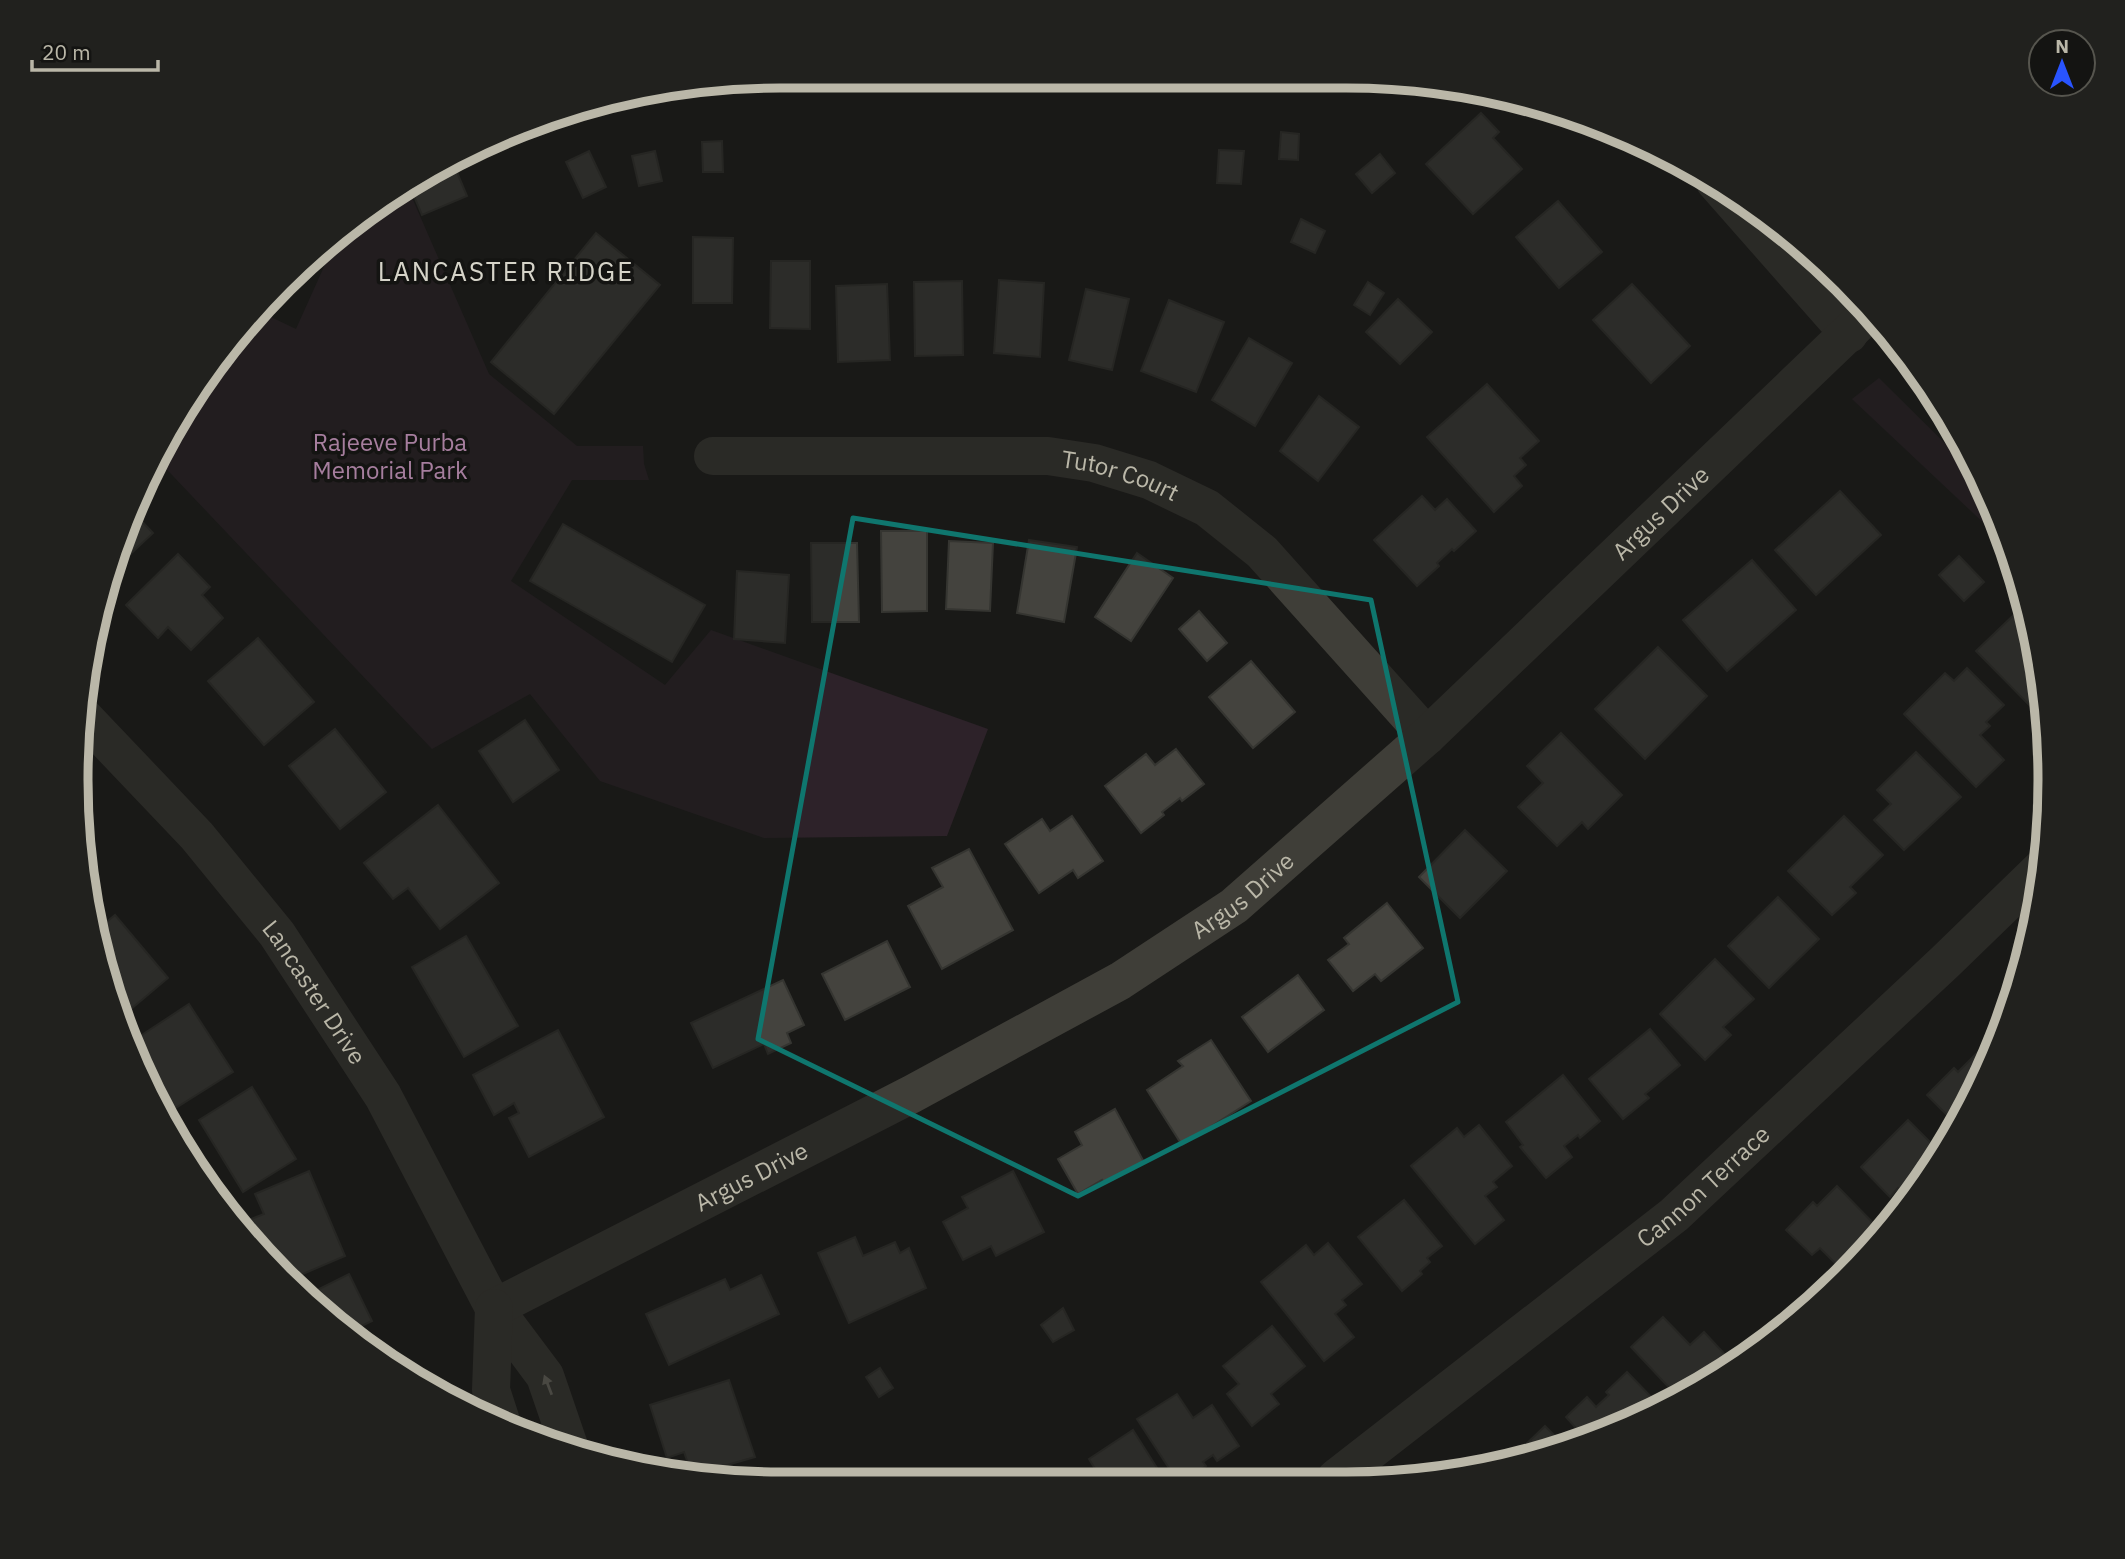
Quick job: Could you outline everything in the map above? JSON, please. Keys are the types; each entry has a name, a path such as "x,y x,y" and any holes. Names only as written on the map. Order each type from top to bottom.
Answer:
{"street":[{"path":"1756,223 1859,323"},
{"name":"Argus Drive","path":"494,1308 912,1094 1120,981 1234,906 1427,736 1859,323"},
{"name":"Tutor Court","path":"713,456 1048,456 1094,463 1149,480 1207,508 1262,552 1427,736"},
{"name":"Lancaster Drive","path":"90,723 197,836 277,934 383,1096 494,1308 545,1376 566,1438"},
{"name":"Cannon Terrace","path":"1344,1472 1674,1215 2030,879"},
{"name":"Lancaster Drive","path":"494,1308 491,1390 498,1411"}],"highlighted area":[{"path":"853,518 1371,600 1458,1002 1078,1196 758,1039"}],"green space":[{"name":"Rajeeve Purba Memorial Park","path":"410,194 489,374 577,446 643,446 644,464 649,480 572,480 511,581 665,685 711,630 988,729 947,836 764,838 600,781 530,694 432,749 163,465 204,395 230,358 267,315 296,329 330,253 358,230"},
{"path":"1879,378 1956,454 1990,529 1852,399"}],"building":[{"path":"1481,113 1499,132 1493,138 1522,169 1473,214 1426,164"},
{"path":"1281,132 1299,134 1298,160 1279,159"},
{"path":"722,141 723,172 703,172 702,142"},
{"path":"1219,150 1244,151 1241,184 1217,183"},
{"path":"589,151 606,187 583,198 566,162"},
{"path":"655,151 662,181 639,186 632,156"},
{"path":"1380,154 1395,173 1372,193 1356,174"},
{"path":"455,168 467,196 422,215 413,193"},
{"path":"1558,201 1602,252 1559,288 1516,237"},
{"path":"1301,219 1325,231 1315,253 1291,242"},
{"path":"596,233 660,285 554,414 491,362"},
{"path":"693,237 733,238 732,303 693,303"},
{"path":"771,261 810,261 810,329 770,328"},
{"path":"999,280 1044,283 1040,357 994,353"},
{"path":"962,281 963,355 915,356 914,282"},
{"path":"1368,282 1384,293 1370,315 1354,305"},
{"path":"887,284 890,360 838,362 836,286"},
{"path":"1632,284 1690,346 1651,383 1593,320"},
{"path":"1086,289 1129,299 1112,370 1069,360"},
{"path":"1398,299 1432,332 1400,364 1366,332"},
{"path":"1169,300 1224,322 1196,392 1141,371"},
{"path":"1249,338 1292,363 1255,426 1212,400"},
{"path":"1487,384 1539,441 1520,458 1526,465 1514,476 1522,486 1494,512 1427,437"},
{"path":"1319,396 1359,427 1318,481 1280,451"},
{"path":"1840,491 1881,535 1816,595 1775,550"},
{"path":"1422,496 1435,510 1447,499 1476,531 1454,551 1452,549 1437,563 1439,566 1417,586 1374,540"},
{"path":"139,518 153,533 123,561"},
{"path":"563,524 705,605 672,662 530,581"},
{"path":"881,531 927,531 927,611 882,612"},
{"path":"1029,540 1077,547 1064,622 1017,613"},
{"path":"949,541 993,543 990,611 946,609"},
{"path":"811,543 857,543 859,622 812,622"},
{"path":"1137,553 1173,578 1131,641 1095,617"},
{"path":"178,554 210,587 202,595 223,618 191,650 168,627 158,638 126,605"},
{"path":"1959,556 1984,582 1964,601 1939,575"},
{"path":"1752,560 1796,610 1727,671 1683,620"},
{"path":"737,571 789,575 785,643 734,639"},
{"path":"1199,611 1227,643 1207,661 1179,629"},
{"path":"2017,612 2034,710 1976,651"},
{"path":"258,638 314,702 264,745 208,681"},
{"path":"1658,647 1707,696 1645,759 1595,709"},
{"path":"1251,661 1295,712 1253,748 1209,697"},
{"path":"1967,668 2004,705 1986,722 1990,726 1980,735 2004,760 1976,787 1904,714 1945,673 1954,681"},
{"path":"525,720 559,770 513,802 479,751"},
{"path":"335,729 386,792 340,829 289,766"},
{"path":"1561,733 1622,795 1588,829 1582,822 1557,846 1518,807 1543,783 1527,766"},
{"path":"1176,749 1204,784 1162,812 1164,815 1141,833 1105,786 1146,754 1155,765"},
{"path":"1916,752 1961,797 1904,850 1874,820 1891,804 1877,790"},
{"path":"438,805 499,883 440,929 408,888 393,899 364,863"},
{"path":"1072,816 1103,861 1078,878 1073,870 1039,893 1005,844 1042,819 1050,831"},
{"path":"1844,816 1883,855 1850,887 1856,893 1832,915 1788,871"},
{"path":"1465,830 1507,871 1460,918 1419,877"},
{"path":"969,849 1013,930 942,969 908,906 943,887 932,868"},
{"path":"1778,897 1819,939 1769,988 1728,946"},
{"path":"1387,903 1423,948 1381,981 1375,974 1353,991 1328,960 1349,944 1344,938"},
{"path":"115,915 168,978 128,1012 111,959 103,925"},
{"path":"466,936 518,1026 464,1057 412,967"},
{"path":"887,941 910,987 845,1020 822,974"},
{"path":"1715,959 1754,999 1723,1027 1731,1035 1705,1060 1660,1014"},
{"path":"1298,975 1324,1010 1268,1052 1242,1017"},
{"path":"783,980 804,1025 787,1033 791,1043 768,1054 764,1044 713,1068 691,1023"},
{"path":"189,1004 233,1072 172,1110 138,1038"},
{"path":"1650,1029 1680,1065 1645,1094 1649,1098 1623,1119 1589,1079"},
{"path":"558,1030 604,1117 529,1157 509,1118 519,1113 514,1103 494,1115 473,1075"},
{"path":"1211,1040 1251,1101 1182,1145 1147,1090 1183,1066 1178,1061"},
{"path":"1978,1052 1980,1054 1949,1117 1927,1095 1954,1068 1958,1072"},
{"path":"1563,1075 1600,1121 1580,1138 1578,1135 1564,1146 1572,1157 1546,1178 1520,1147 1523,1145 1506,1122"},
{"path":"252,1087 296,1159 243,1192 199,1120"},
{"path":"1115,1109 1144,1162 1104,1184 1102,1180 1078,1194 1058,1159 1082,1145 1075,1132"},
{"path":"1908,1120 1933,1145 1902,1192 1898,1188 1890,1197 1861,1167"},
{"path":"1479,1125 1512,1166 1493,1182 1497,1187 1485,1196 1504,1220 1475,1244 1411,1166 1457,1128 1464,1137"},
{"path":"309,1171 345,1256 298,1276 246,1221 264,1214 255,1194"},
{"path":"1013,1171 1044,1232 996,1256 991,1246 963,1260 943,1222 968,1208 962,1197"},
{"path":"1837,1186 1875,1225 1838,1266 1820,1248 1812,1255 1786,1230 1813,1202 1817,1206"},
{"path":"1404,1200 1442,1246 1427,1258 1430,1262 1420,1271 1422,1274 1402,1291 1358,1237"},
{"path":"855,1237 863,1256 895,1242 900,1253 909,1248 926,1288 849,1323 818,1253"},
{"path":"1328,1243 1362,1284 1342,1300 1346,1305 1335,1314 1354,1337 1324,1361 1261,1282 1306,1245 1314,1255"},
{"path":"349,1274 372,1321 357,1328 314,1292"},
{"path":"761,1275 779,1314 669,1365 646,1314 725,1279 730,1290"},
{"path":"1063,1308 1074,1330 1053,1342 1041,1325"},
{"path":"1663,1317 1690,1345 1704,1332 1727,1357 1671,1390 1631,1347"},
{"path":"1272,1326 1305,1366 1271,1394 1279,1404 1252,1426 1227,1394 1239,1384 1223,1366"},
{"path":"880,1368 893,1388 879,1397 866,1377"},
{"path":"1627,1372 1653,1399 1579,1431 1566,1417 1587,1397 1596,1407 1609,1395 1606,1392"},
{"path":"729,1380 755,1457 715,1468 689,1466 684,1452 667,1458 650,1405"},
{"path":"1177,1394 1193,1418 1212,1405 1239,1446 1217,1461 1213,1455 1203,1462 1206,1466 1197,1472 1171,1472 1137,1419"},
{"path":"1545,1426 1557,1438 1525,1448 1523,1447"},
{"path":"1133,1430 1160,1472 1097,1472 1089,1459"}],"district":[{"name":"LANCASTER RIDGE","path":"506,271"}]}
